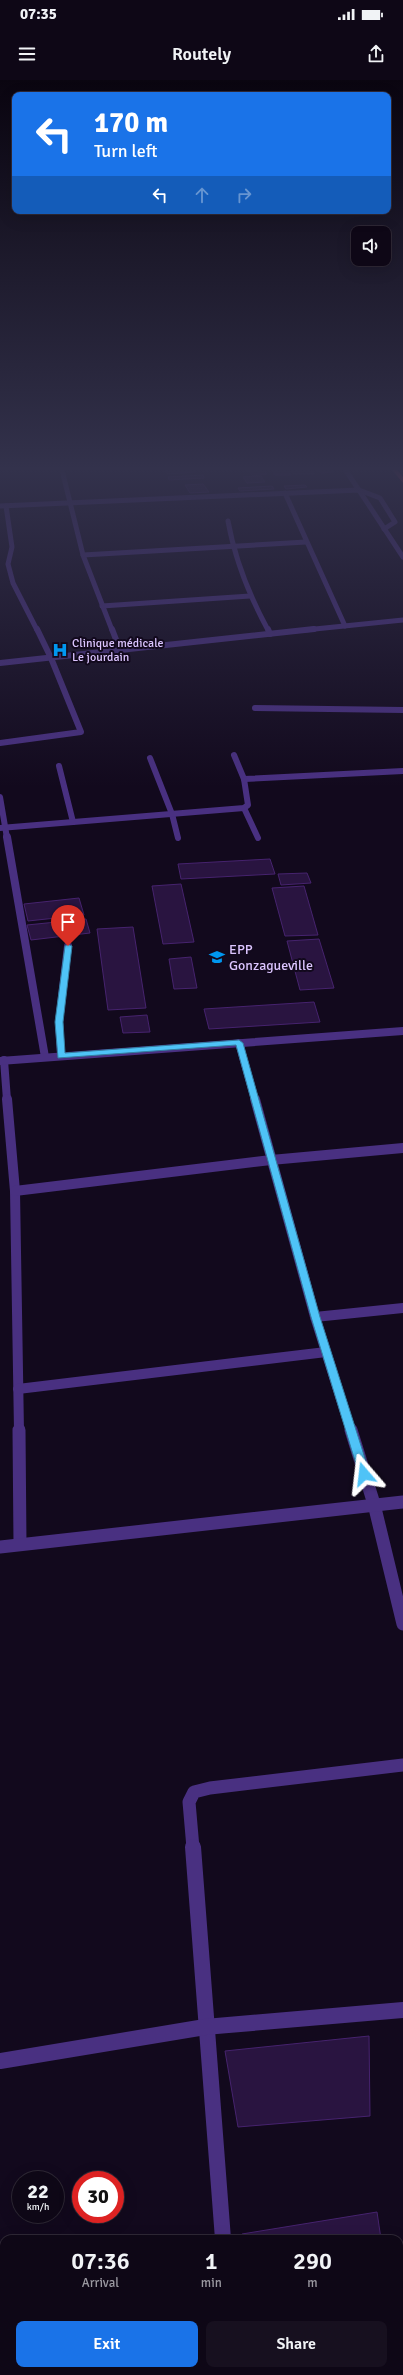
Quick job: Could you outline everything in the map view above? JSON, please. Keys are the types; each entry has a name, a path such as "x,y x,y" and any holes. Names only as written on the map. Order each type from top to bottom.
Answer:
{"street":[{"path":"0,743 81,732 51,658 13,583 10,573"},
{"path":"90,573 120,650"},
{"path":"242,573 250,596 270,634"},
{"path":"320,573 345,626"},
{"path":"102,606 250,596"},
{"path":"0,663 403,620"},
{"path":"255,708 403,710"},
{"path":"3,828 244,808 248,805 244,779 234,755"},
{"path":"150,758 172,814 178,838"},
{"path":"59,766 73,822"},
{"path":"244,779 403,771"},
{"path":"0,797 3,828 45,1057"},
{"path":"244,808 258,838"},
{"path":"61,1056 59,1022 68,946"},
{"path":"20,1544 18,1288 15,1191 2,1061 403,1031"},
{"path":"239,1043 315,1317 374,1504 403,1624"},
{"path":"15,1191 271,1160 403,1148"},
{"path":"315,1317 403,1308"},
{"path":"18,1389 326,1352"},
{"path":"0,1547 374,1504 403,1502"},
{"path":"223,2235 205,2027 189,1802 194,1792 210,1788 403,1764"},
{"path":"0,2061 205,2027 403,2010"}],"building":[{"path":"270,859 275,874 181,879 178,864"},
{"path":"307,873 311,883 281,885 278,874"},
{"path":"181,884 194,942 163,944 152,886"},
{"path":"304,886 318,935 285,936 272,888"},
{"path":"79,898 84,915 28,921 24,904"},
{"path":"86,919 90,933 31,940 27,925"},
{"path":"133,927 146,1008 108,1010 97,929"},
{"path":"319,939 334,988 300,990 287,941"},
{"path":"191,957 197,988 174,989 169,959"},
{"path":"314,1002 320,1022 209,1029 204,1009"},
{"path":"147,1015 150,1032 123,1033 120,1017"},
{"path":"369,2036 370,2116 238,2127 225,2051"},
{"path":"377,2212 380,2235 242,2235"}],"place":[{"name":"Clinique médicale Le jourdain","path":"60,650"},
{"name":"EPP Gonzagueville","path":"217,957"}],"route":[{"path":"68,946 59,1022 61,1056 239,1043 315,1317 364,1474"}]}
